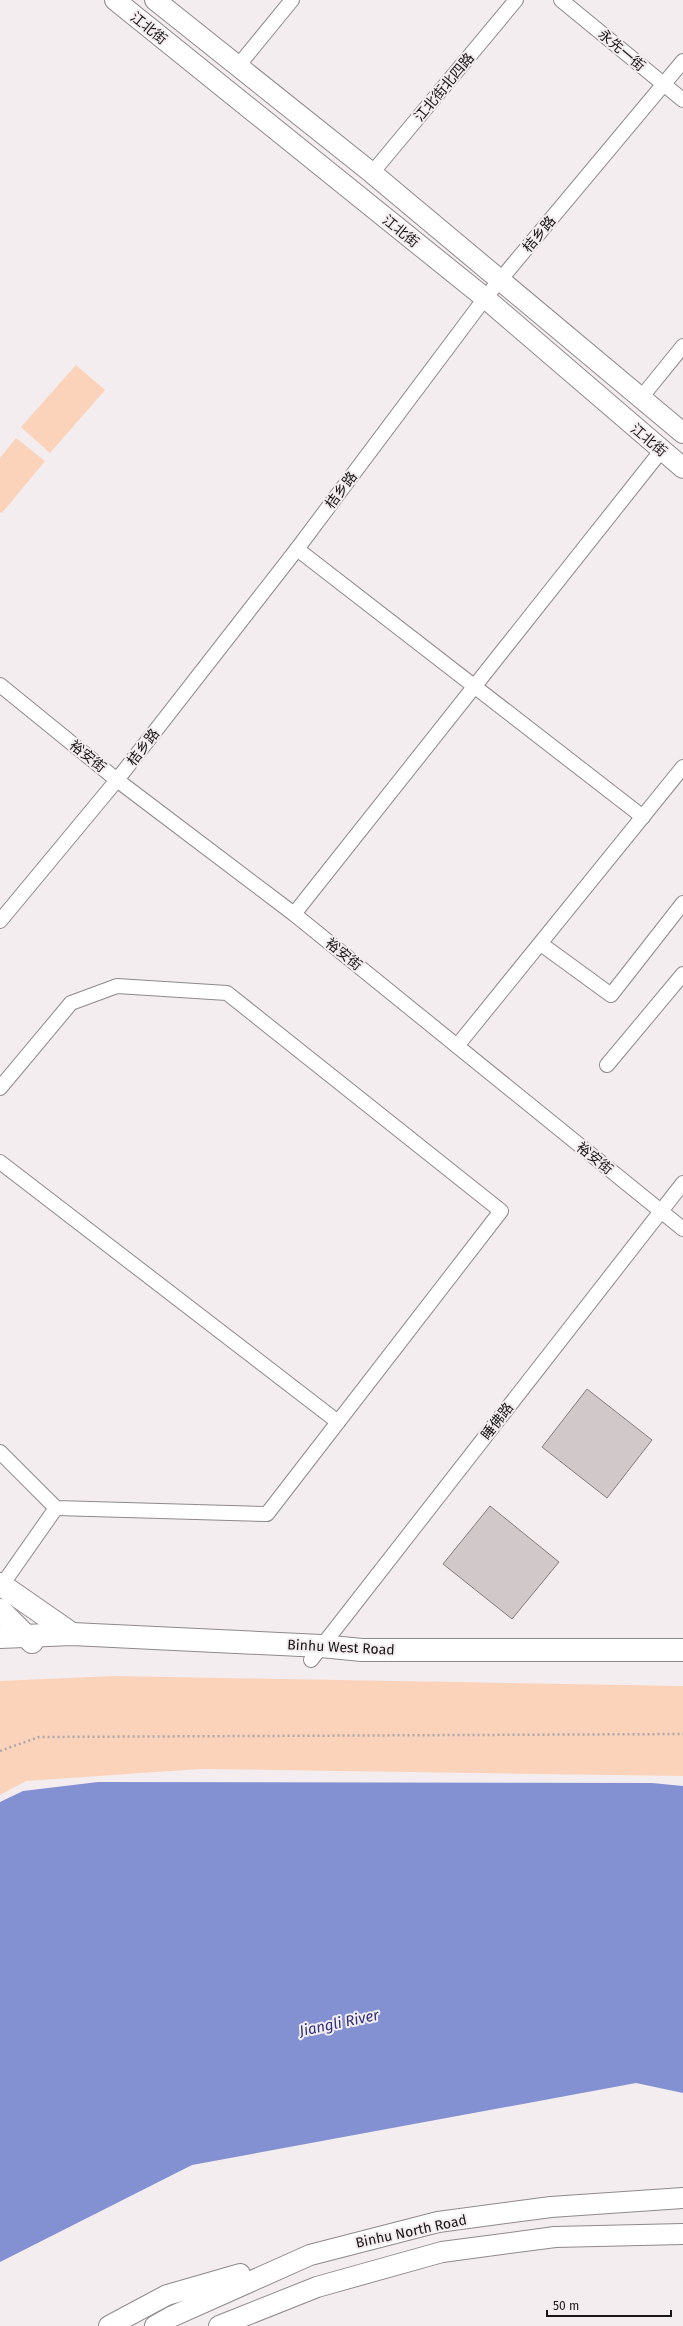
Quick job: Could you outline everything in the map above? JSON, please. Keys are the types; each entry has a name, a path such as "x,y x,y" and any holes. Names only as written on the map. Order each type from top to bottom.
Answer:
{"main road":[{"name":"江北街","path":"115,0 485,298 661,451 683,468"},
{"name":"江北街","path":"155,0 372,173 640,399 683,433"},
{"path":"1,1584 72,1634"},
{"path":"0,1610 32,1642"},
{"name":"Binhu West Road","path":"0,1650 72,1634 316,1653 362,1663 683,1663"},
{"name":"Binhu West Road","path":"0,1637 72,1647 316,1653 362,1650 683,1650"},
{"name":"Binhu North Road","path":"155,2326 171,2317 310,2255 438,2222 551,2207 683,2198"},
{"name":"Binhu North Road","path":"219,2326 317,2287 442,2252 555,2237 683,2234"},
{"path":"109,2326 167,2295 310,2255"},
{"path":"248,2326 317,2287"}],"street":[{"path":"238,66 292,0"},
{"name":"江北街北四路","path":"372,173 516,0"},
{"name":"永先一街","path":"561,0 683,100"},
{"name":"桔乡路","path":"0,921 117,780 297,549 485,298 683,61"},
{"path":"640,399 683,346"},
{"path":"294,914 476,687 661,451"},
{"path":"297,549 643,817"},
{"name":"裕安街","path":"0,685 117,780 294,914 683,1229"},
{"path":"457,1046 683,767"},
{"path":"541,944 610,995 683,903"},
{"path":"607,1065 683,974"},
{"path":"0,1088 71,1003 117,986 227,993 501,1211 267,1514 56,1508 0,1452"},
{"path":"0,1162 338,1422"},
{"name":"睡佛路","path":"316,1653 683,1183"},
{"path":"1,1584 56,1508"}],"path":[{"path":"0,1751 39,1737 683,1734"}],"shaded area":[{"path":"76,365 105,390 50,453 21,427"},
{"path":"16,438 45,461 2,513 0,512 0,458"},
{"path":"113,1676 683,1686 683,1776 200,1769 26,1781 0,1795 0,1681"}],"water":[{"name":"Jiangli River","path":"98,1782 652,1783 683,1786 683,2093 636,2083 192,2165 0,2262 0,1802 23,1791"}],"building":[{"path":"587,1389 652,1440 607,1498 542,1447"},
{"path":"490,1506 559,1562 512,1619 443,1564"}]}
